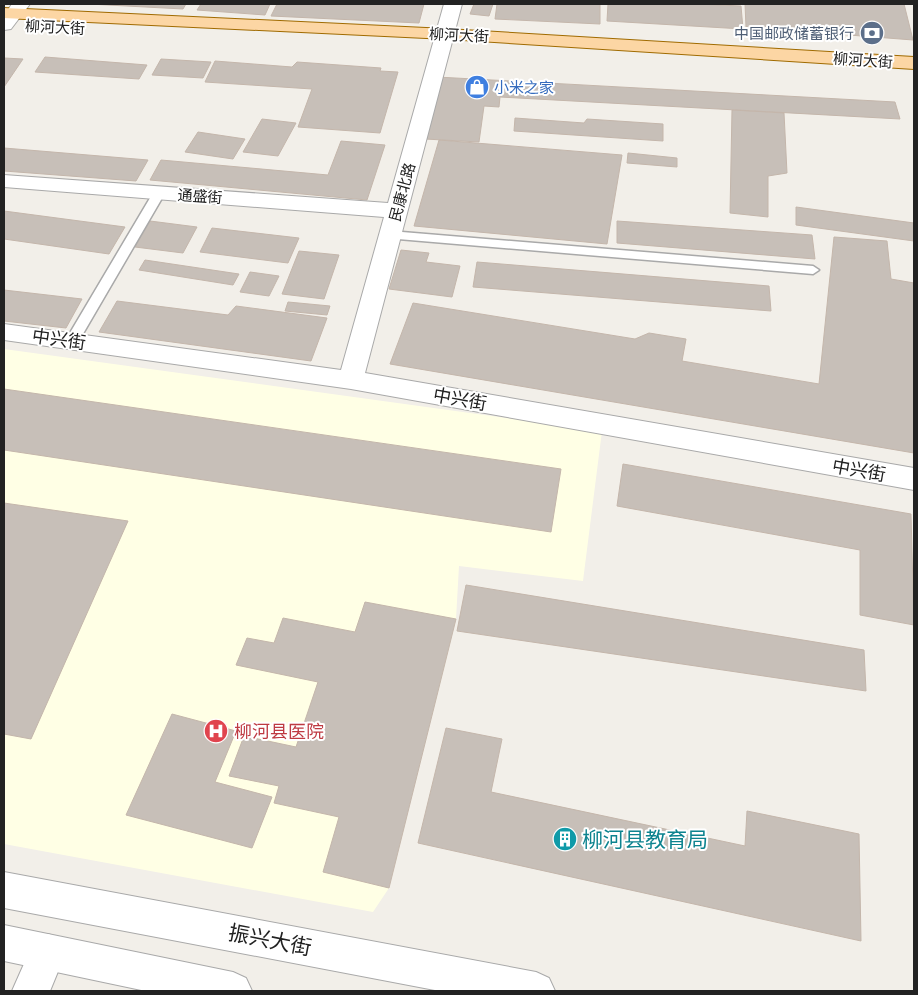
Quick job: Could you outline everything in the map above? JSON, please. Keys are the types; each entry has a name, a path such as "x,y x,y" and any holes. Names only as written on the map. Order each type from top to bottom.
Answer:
{"main road":[{"name":"柳河大街","path":"10,16 914,63"},
{"name":"柳河大街","path":"444,39 914,73"}],"street":[{"name":"民康北路","path":"351,380 453,4"},
{"name":"通盛街","path":"4,181 397,211"},
{"name":"中兴街","path":"4,332 351,380 914,479"},
{"name":"振兴大街","path":"4,890 536,991"},
{"path":"4,943 233,991"},
{"path":"31,991 48,952"}],"lane":[{"path":"72,341 159,193"},
{"path":"390,234 813,270"}],"shaded area":[{"name":"柳河县医院","path":"4,349 602,431 583,581 459,566 456,619 389,888 373,912 4,844"}],"building":[{"path":"89,4 186,4 183,9"},
{"path":"201,4 270,4 265,15 197,10"},
{"path":"277,4 424,4 419,23 271,16"},
{"path":"474,4 493,4 489,16 470,14"},
{"path":"497,4 600,4 600,24 495,19"},
{"path":"608,4 741,6 743,29 607,21"},
{"path":"745,4 904,4 913,40 746,27"},
{"path":"45,57 147,65 139,79 35,72"},
{"path":"4,58 23,59 4,87"},
{"path":"161,59 211,62 203,78 152,75"},
{"path":"215,61 292,67 297,62 381,68 380,71 398,72 380,133 298,127 312,89 205,82"},
{"path":"437,77 895,102 900,119 500,97 499,107 484,106 479,142 425,139"},
{"path":"732,110 784,113 787,173 768,176 768,217 730,213"},
{"path":"515,118 584,123 587,119 663,124 663,141 514,131"},
{"path":"262,119 296,123 278,156 243,152"},
{"path":"198,132 245,139 233,159 185,152"},
{"path":"439,140 622,155 607,244 414,226"},
{"path":"341,141 385,145 367,200 150,180 161,160 328,175"},
{"path":"4,148 148,160 136,181 4,171"},
{"path":"628,153 677,158 677,167 627,163"},
{"path":"796,207 914,223 914,241 796,225"},
{"path":"4,211 125,227 109,254 4,239"},
{"path":"150,221 197,227 183,253 135,247"},
{"path":"617,221 812,235 815,259 617,243"},
{"path":"212,228 299,238 288,263 200,252"},
{"path":"834,237 887,241 891,279 914,283 914,453 390,364 413,303 635,339 649,333 686,339 682,361 819,384"},
{"path":"401,250 429,253 426,262 460,266 452,297 389,289"},
{"path":"299,251 339,255 324,299 282,294"},
{"path":"145,260 239,274 233,285 139,270"},
{"path":"477,262 769,286 771,311 473,287"},
{"path":"250,272 279,276 269,296 240,292"},
{"path":"4,290 82,299 66,328 4,321"},
{"path":"117,301 228,315 236,306 327,318 311,361 99,332"},
{"path":"288,302 330,306 327,315 285,311"},
{"path":"4,389 561,469 551,532 4,450"},
{"path":"623,464 911,514 914,625 860,615 860,550 617,506"},
{"path":"4,503 128,521 31,739 4,734"},
{"path":"466,585 864,650 866,691 457,631"},
{"path":"365,602 456,619 389,888 323,872 339,817 274,803 279,786 229,776 244,736 296,747 318,682 236,665 247,638 274,643 283,618 355,632"},
{"path":"172,714 236,731 215,782 272,797 252,848 126,815"},
{"name":"柳河县教育局","path":"446,728 502,739 491,792 745,846 747,811 859,834 861,941 418,843"}],"place":[{"name":"中国邮政储蓄银行","path":"872,33"},
{"name":"小米之家","path":"477,87"},
{"name":"柳河县医院","path":"216,731"},
{"name":"柳河县教育局","path":"565,839"}]}
